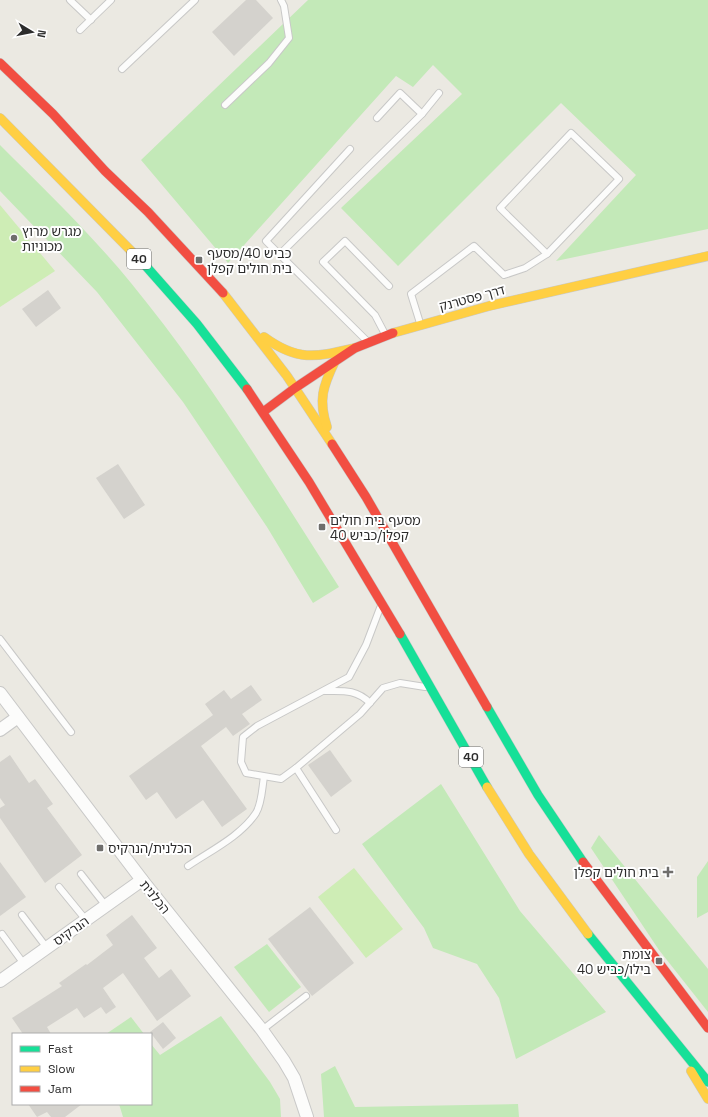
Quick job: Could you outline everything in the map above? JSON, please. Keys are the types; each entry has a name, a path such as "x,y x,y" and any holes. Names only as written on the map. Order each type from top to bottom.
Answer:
{"main road":[{"path":"0,63 53,114 105,171 175,240 214,282 253,330 295,388 366,497 542,801 600,885 708,1028"},
{"name":"40","path":"0,118 89,206 161,283 215,346 263,412 310,483 504,816 543,875 590,938 708,1082"},
{"name":"דרך פסטרנק","path":"263,412 295,388 355,348 385,336 488,306 708,256"},
{"path":"253,330 290,353 322,356 355,348"},
{"path":"335,361 323,386 320,398 321,413 335,448"},
{"path":"668,1033 708,1099"}],"street":[{"name":"הכלנית","path":"0,693 142,880 262,1030 294,1078 302,1105 308,1117"},
{"path":"0,730 18,717"},
{"name":"הנרקיס","path":"0,981 142,880"},
{"path":"299,1117 302,1105"}],"lane":[{"path":"70,0 91,20"},
{"path":"80,30 111,0"},
{"path":"122,69 195,0"},
{"path":"225,105 269,63 289,38 284,6 281,0"},
{"path":"377,118 400,93 422,114"},
{"path":"280,254 422,114 439,93"},
{"path":"420,325 411,294 474,246 504,275 525,268 547,254 619,179 571,133 500,208 547,254"},
{"path":"350,149 266,241 369,342"},
{"path":"385,336 375,315 323,262 345,241 389,286"},
{"path":"381,604 366,645 349,677 257,726 243,737 241,762 246,773 281,779 296,768 370,703 383,688 400,683 430,688"},
{"path":"0,639 71,732"},
{"path":"323,691 356,692 370,703"},
{"path":"296,768 336,830"},
{"path":"188,866 236,834 256,812 262,794 264,777"},
{"path":"81,874 106,906"},
{"path":"60,887 86,920"},
{"path":"22,915 47,948"},
{"path":"2,934 24,964"},
{"path":"262,1030 306,996"}],"green space":[{"path":"308,0 708,0 708,229 556,261 636,175 561,103 398,266 341,208 462,94 433,65 413,87 396,76 228,263 141,160"},
{"path":"0,145 100,247 160,319 240,432 339,587 313,603 267,527 183,402 97,292 0,191"},
{"name":"מגרש מרוץ מכוניות","path":"0,205 55,271 0,307"},
{"path":"441,784 520,911 606,1012 516,1059 499,998 477,964 433,948 424,928 362,844"},
{"path":"599,835 708,969 708,1012 659,950 591,848"},
{"path":"708,861 708,912 697,918 697,877"},
{"path":"354,868 403,929 366,958 318,897"},
{"path":"267,944 301,987 269,1012 234,967"},
{"path":"221,1016 270,1082 280,1099 281,1117 123,1117 119,1105 152,1105 152,1045 160,1055"},
{"path":"131,1017 143,1033 107,1033"},
{"path":"335,1066 355,1107 518,1104 519,1117 324,1117 321,1074"}],"building":[{"path":"246,0 256,0 273,18 234,56 212,32"},
{"path":"48,290 61,308 36,327 22,309"},
{"path":"118,464 145,505 124,519 96,478"},
{"path":"251,685 262,700 242,714 250,724 233,736 226,727 201,746 247,809 222,827 203,800 176,819 157,792 146,800 129,776 213,715 205,704 224,690 231,699"},
{"path":"330,750 352,781 331,797 308,765"},
{"path":"10,755 29,783 35,779 53,804 47,808 82,855 45,883 0,818 0,808 5,805 0,798 0,762"},
{"path":"0,862 26,897 0,916"},
{"path":"310,907 354,963 312,996 268,939"},
{"path":"132,915 157,948 144,958 159,978 171,969 191,996 157,1021 123,973 103,988 116,1007 106,1014 101,1007 84,1018 77,1008 47,1027 50,1033 22,1033 12,1018 62,986 59,983 86,964 87,965 113,945 106,935"},
{"path":"163,1022 176,1038 163,1049 150,1032"},
{"path":"29,1105 81,1105 65,1117 51,1117 47,1112 37,1117"}],"traffic: fast":[{"path":"144,264 197,324 247,389"},
{"path":"400,634 487,787"},
{"path":"487,707 538,795 583,862"},
{"path":"588,934 708,1082"}],"traffic: slow":[{"path":"0,118 144,264"},
{"path":"393,333 489,306 708,256"},
{"path":"223,293 287,376 332,444"},
{"path":"264,337 287,351 297,354 329,354 355,348"},
{"path":"327,427 322,401 327,378 335,361"},
{"path":"487,787 529,854 588,934"},
{"path":"691,1071 708,1099"}],"traffic: jam":[{"path":"0,63 53,114 105,171 148,212 223,293"},
{"path":"263,412 295,388 355,348 393,333"},
{"path":"247,389 309,482 400,634"},
{"path":"332,444 366,497 487,707"},
{"path":"583,862 708,1028"}],"place":[{"name":"מגרש מרוץ מכוניות","path":"14,238"},
{"name":"כביש 40/מסעף בית חולים קפלן","path":"199,260"},
{"name":"מסעף בית חולים קפלן/כביש 40","path":"322,527"},
{"name":"הכלנית/הנרקיס","path":"100,848"},
{"name":"בית חולים קפלן","path":"668,872"},
{"name":"צומת בילו/כביש 40","path":"659,961"}]}
